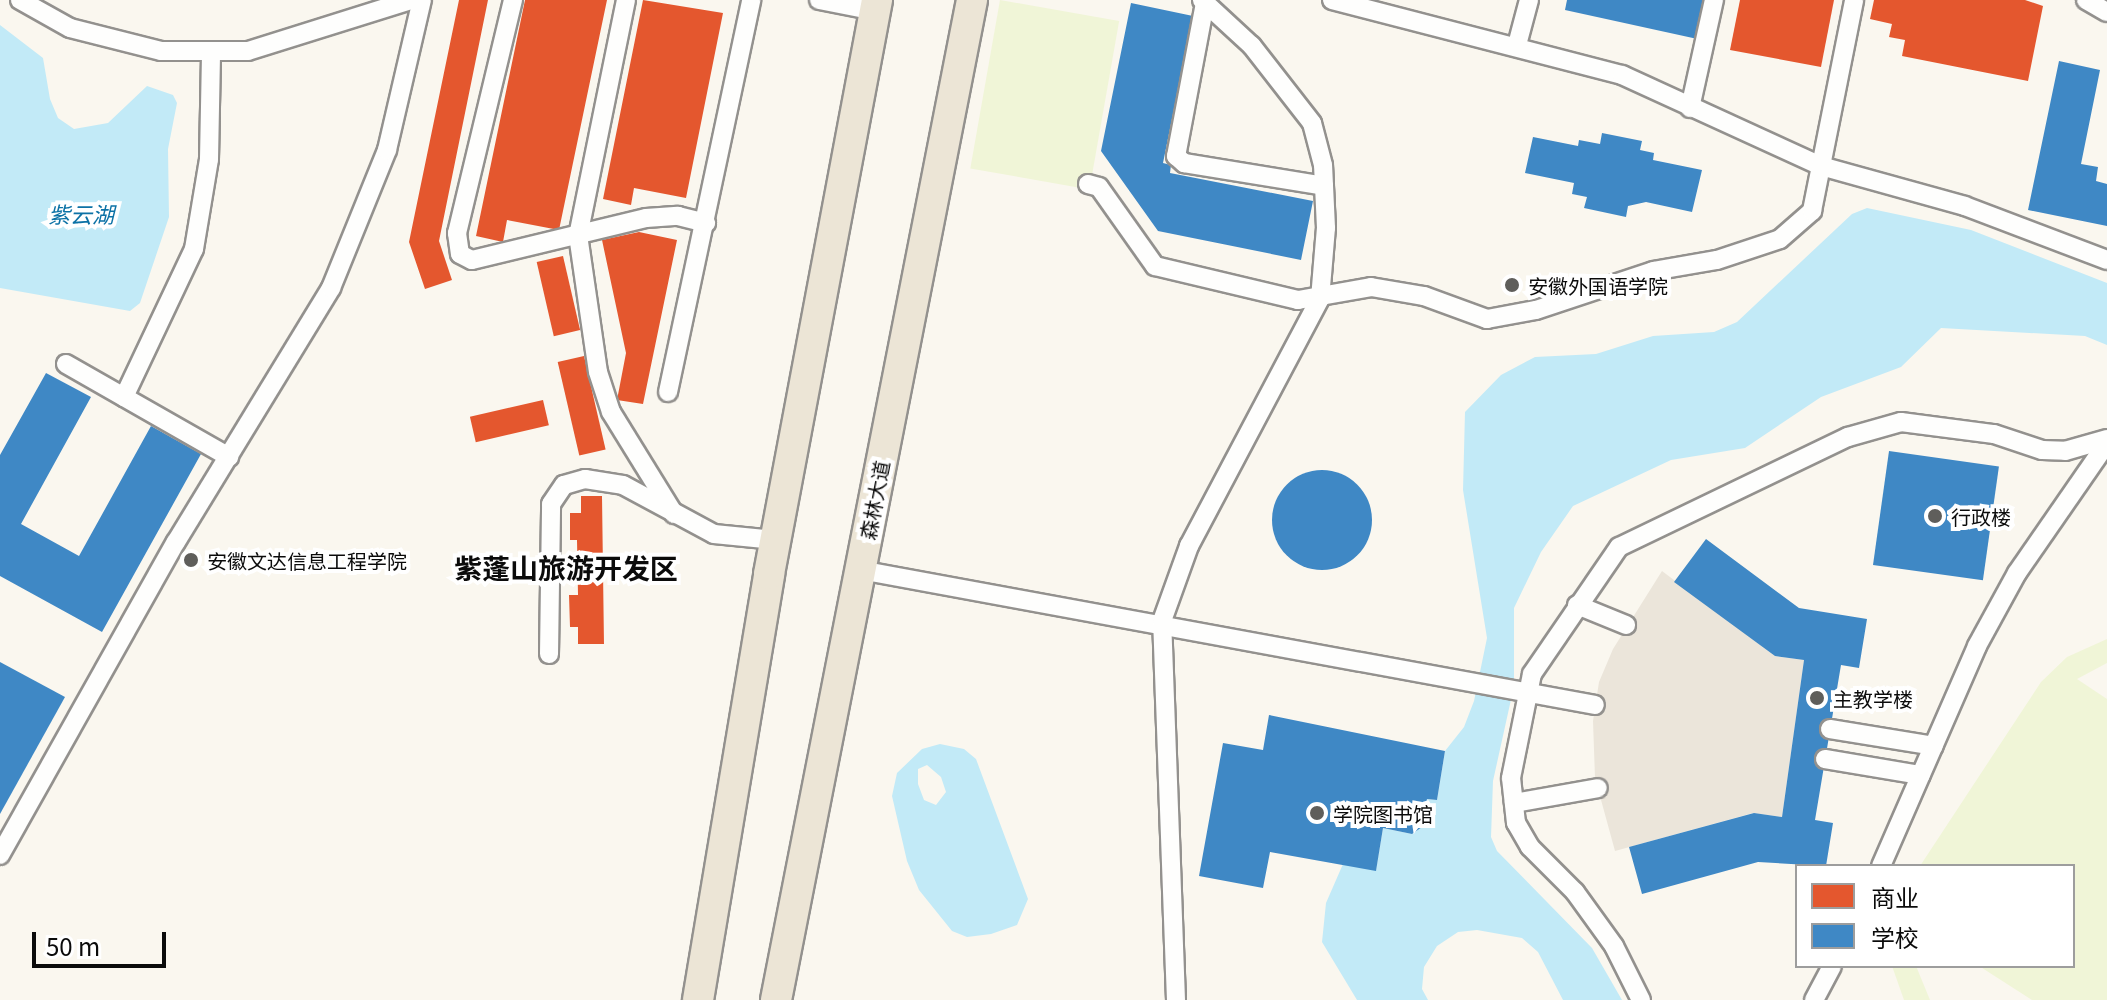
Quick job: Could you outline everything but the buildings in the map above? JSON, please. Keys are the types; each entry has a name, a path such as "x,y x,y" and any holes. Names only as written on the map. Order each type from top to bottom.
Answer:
{"main road":[{"name":"森林大道","path":"776,1000 972,0"},
{"path":"698,1000 775,540 876,6"}],"street":[{"path":"20,0 70,28 161,51 248,51 411,0"},
{"path":"0,855 229,457 331,288 387,150 422,0"},
{"path":"513,0 457,233 460,254 472,260 646,218 678,216 706,223"},
{"path":"626,0 578,235 598,372 611,412 674,514"},
{"path":"668,392 751,0"},
{"path":"819,0 876,6"},
{"path":"1332,0 1517,45 1622,75 1821,166 1965,206 2107,260"},
{"path":"1517,45 1529,0"},
{"path":"1690,108 1714,0"},
{"path":"1088,184 1099,187 1155,266 1298,300 1320,299 1371,287 1424,296 1487,319 1536,310 1653,271 1717,260 1780,239 1812,211 1854,0"},
{"path":"2086,0 2107,12"},
{"path":"1176,1000 1162,621 1189,546 1320,299 1324,186 1312,123 1292,92 1204,1"},
{"path":"1204,1 1176,156 1184,163 1324,186"},
{"path":"124,397 194,249 209,159 211,51"},
{"path":"66,364 229,457"},
{"path":"1641,1000 1606,935 1575,892 1530,847 1516,823 1511,778 1524,692 1532,674 1619,547 1848,437 1901,422 1994,434 2042,450 2065,451 2107,441"},
{"path":"1882,864 1977,646 2017,573 2100,461 2107,441"},
{"path":"549,654 551,504 564,485 585,479 623,485 714,534 775,540"},
{"path":"860,570 1162,621 1595,705"},
{"path":"1577,605 1626,625"},
{"path":"1830,729 1934,746"},
{"path":"1825,759 1921,775"},
{"path":"1514,803 1598,788"},
{"path":"1814,1000 1831,968"}],"green space":[{"path":"1000,0 1119,21 1089,189 970,168"},
{"path":"2107,639 2107,663 2077,679 2107,699 2107,1000 2032,1000 1982,968 2075,968 2075,864 1921,864 2041,682 2067,657"},
{"path":"1893,968 1917,968 1930,1000 1904,1000"}],"shaded area":[{"path":"1662,571 1775,656 1804,660 1782,817 1753,813 1615,851 1595,778 1593,721 1599,682 1613,649"}],"water":[{"name":"紫云湖","path":"0,25 43,58 50,99 58,118 74,129 108,123 147,86 173,95 177,103 168,149 169,217 140,303 130,311 0,288"},
{"path":"1867,208 1971,230 2107,283 2107,345 2085,336 1941,328 1901,367 1821,397 1745,448 1671,460 1573,506 1541,552 1514,608 1514,686 1493,781 1491,837 1497,851 1592,948 1622,1000 1563,1000 1538,952 1522,938 1477,930 1458,932 1437,946 1424,967 1422,989 1428,1000 1357,1000 1322,942 1326,903 1343,864 1376,870 1383,828 1412,834 1422,826 1427,799 1437,800 1445,751 1464,727 1474,701 1487,638 1463,490 1465,412 1501,375 1535,357 1596,354 1653,336 1714,332 1737,322 1852,214"},
{"path":"940,744 964,749 976,759 1028,899 1017,925 991,934 967,937 952,931 919,890 907,861 892,796 897,773 922,749","holes":["927,765 941,777 946,792 936,805 924,800 918,784 918,769"]}],"place":[{"name":"安徽外国语学院","path":"1512,285"},
{"name":"行政楼","path":"1935,516"},
{"name":"安徽文达信息工程学院","path":"191,560"},
{"name":"主教学楼","path":"1817,698"},
{"name":"学院图书馆","path":"1317,813"}],"district":[{"name":"紫蓬山旅游开发区","path":"566,567"}]}
